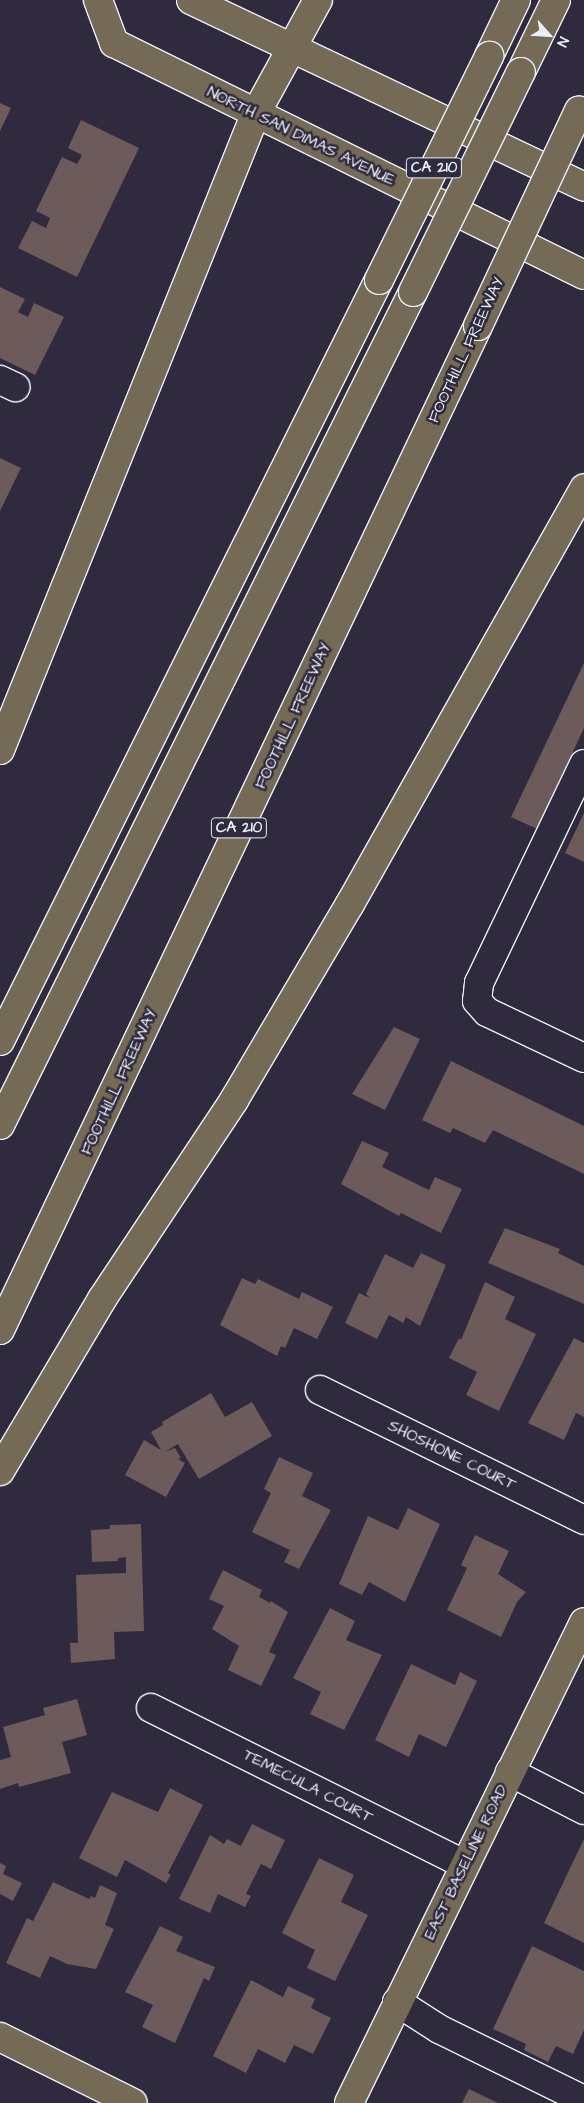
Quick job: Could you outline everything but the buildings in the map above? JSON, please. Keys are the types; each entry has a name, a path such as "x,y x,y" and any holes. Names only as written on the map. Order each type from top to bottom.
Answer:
{"main road":[{"name":"NORTH SAN DIMAS AVENUE","path":"98,0 114,43 255,115 584,275"},
{"path":"191,0 584,187"},
{"path":"0,750 255,115 318,0"},
{"name":"CA 210","path":"0,1041 379,280 516,0"},
{"path":"0,1125 556,0"},
{"name":"FOOTHILL FREEWAY","path":"0,1330 582,105"},
{"path":"0,1471 102,1298 234,1100 374,862 584,488"},
{"name":"EAST BASELINE ROAD","path":"349,2103 464,1864 584,1622"},
{"path":"0,2037 133,2103"}],"street":[{"path":"584,764 479,983 477,1000 487,1012 584,1058"},
{"name":"SHOSHONE COURT","path":"320,1390 584,1520"},
{"name":"TEMECULA COURT","path":"151,1708 464,1864"},
{"path":"510,1772 584,1810"},
{"path":"398,2002 438,2029 584,2100"}]}
